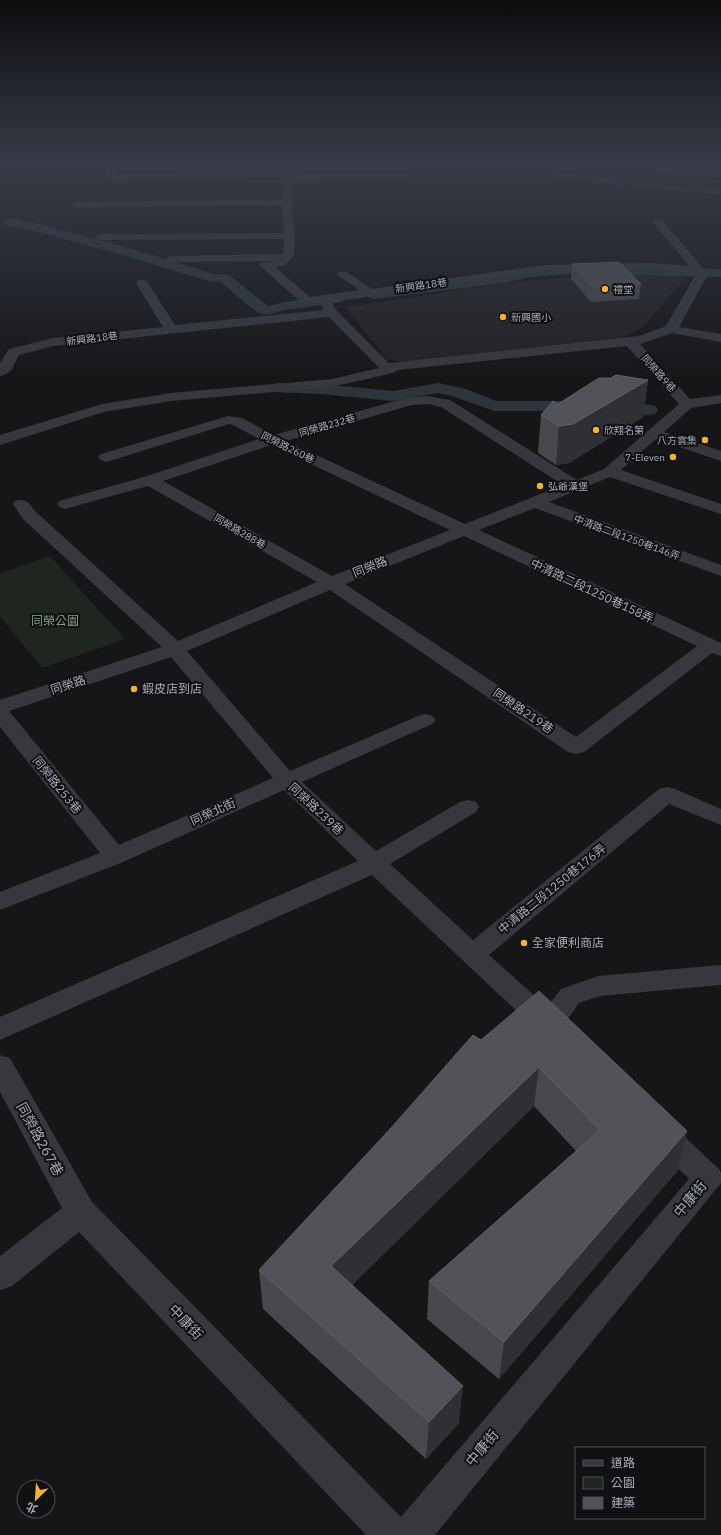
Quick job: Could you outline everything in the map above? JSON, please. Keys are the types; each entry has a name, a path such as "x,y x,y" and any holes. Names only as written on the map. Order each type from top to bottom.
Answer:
{"street":[{"path":"99,237 290,236 288,255 286,257 172,259"},
{"path":"671,236 705,273 671,329"},
{"name":"新興路18巷","path":"286,257 280,263 265,265 307,301 545,268 652,266 705,273"},
{"path":"343,274 369,292"},
{"path":"142,283 171,329"},
{"path":"323,299 332,313 388,370"},
{"name":"新興路18巷","path":"0,372 7,368 7,363 14,352 53,342 332,313"},
{"path":"0,440 102,408 171,396 332,382 388,370 394,366 631,342 671,329 721,338"},
{"name":"同榮路9巷","path":"631,342 687,404"},
{"path":"687,404 721,399"},
{"name":"同榮路232巷","path":"65,504 150,480 272,440 411,401 428,400 445,403 574,486"},
{"name":"同榮路","path":"0,707 176,649 331,583 610,472 687,404"},
{"name":"同榮路260巷","path":"106,457 228,420 237,421 272,440 463,530"},
{"path":"654,434 721,456"},
{"path":"610,472 721,509"},
{"name":"同榮路288巷","path":"150,480 331,583"},
{"name":"中清路二段1250巷146弄","path":"534,502 721,571"},
{"name":"同榮路239巷","path":"21,504 28,515 176,649 286,780 472,955"},
{"name":"中清路二段1250巷158弄","path":"463,530 715,648"},
{"name":"同榮路219巷","path":"331,583 576,746 715,648"},
{"name":"同榮路253巷","path":"0,714 115,856"},
{"name":"同榮北街","path":"0,901 115,856 425,720"},
{"name":"中清路二段1250巷176弄","path":"472,955 667,794 721,818"},
{"path":"0,1029 358,872 468,807"},
{"path":"472,955 577,1052"},
{"path":"549,1025 570,996 598,986 721,975"},
{"name":"同榮路267巷","path":"0,1066 81,1212"},
{"name":"中康街","path":"410,1535 714,1184 640,1112"},
{"path":"0,1275 81,1212"},
{"name":"中康街","path":"81,1212 392,1535"}],"shaded area":[{"name":"新興國小","path":"682,276 682,282 643,327 621,338 402,362 386,359 346,307 494,285 568,277"}],"green space":[{"name":"同榮公園","path":"50,556 125,639 42,668 0,616 0,573"}],"building":[{"path":"619,262 641,284 593,287 572,264"},
{"path":"616,375 648,380 573,424 559,426 541,415 553,401 558,404 599,378 611,378"},
{"path":"539,991 687,1131 504,1342 429,1281 600,1130 539,1067 331,1266 463,1386 429,1422 259,1270 391,1128 473,1035 481,1040"}],"waterway":[{"path":"68,236 213,278 224,278 255,304 266,311 284,306 337,299"},
{"path":"374,295 504,279 531,273 570,270 721,273"},
{"path":"278,388 321,389 393,396 438,388 460,393 494,406 610,406 649,410"}],"place":[{"name":"禮堂","path":"605,289"},
{"name":"新興國小","path":"503,317"},
{"name":"欣翔名第","path":"596,430"},
{"name":"八方雲集","path":"705,440"},
{"name":"7-Eleven","path":"673,457"},
{"name":"弘爺漢堡","path":"540,486"},
{"name":"蝦皮店到店","path":"134,689"},
{"name":"全家便利商店","path":"524,943"}]}
